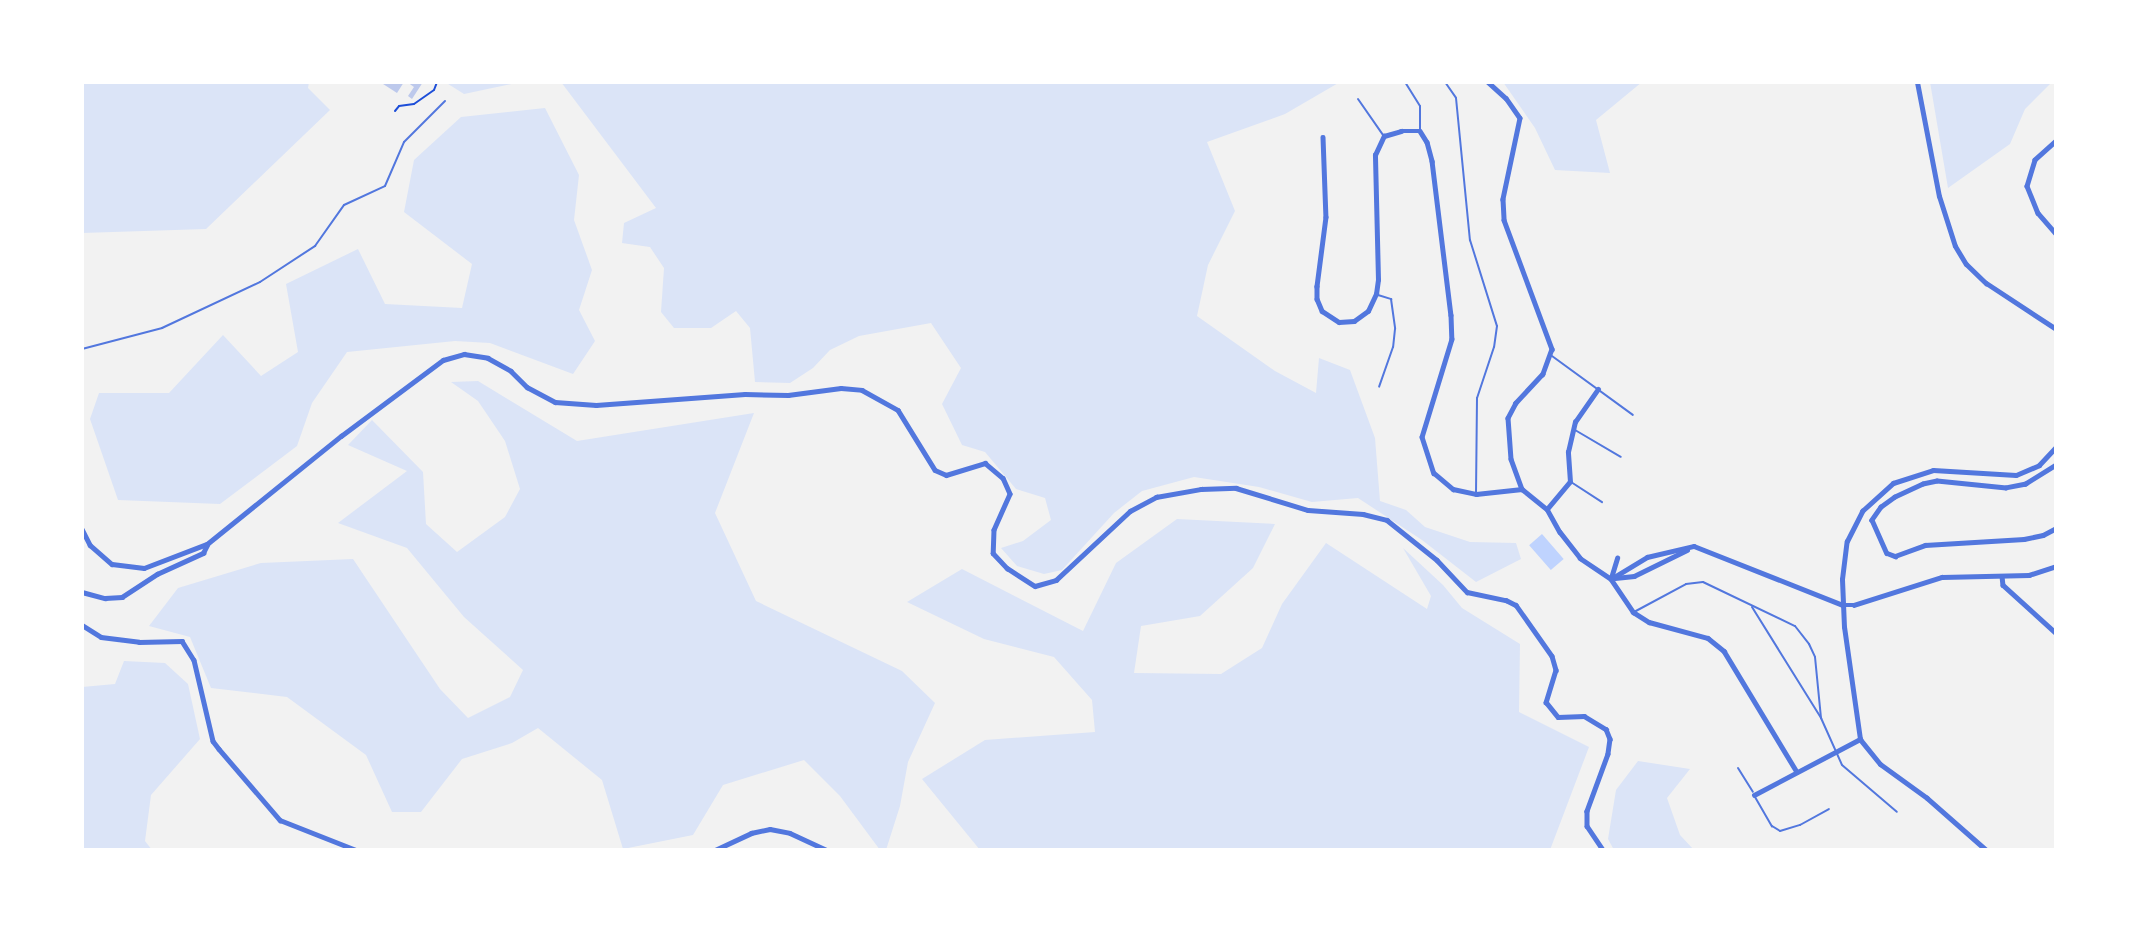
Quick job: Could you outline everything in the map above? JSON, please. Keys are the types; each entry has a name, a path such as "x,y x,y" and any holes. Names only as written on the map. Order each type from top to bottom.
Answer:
{"street":[{"path":"1488,82 1520,118 1503,199 1504,220 1540,311 1552,356 1543,374 1516,403 1508,418 1511,459 1522,489 1547,509 1580,558 1611,579 1633,612 1649,622 1708,638 1724,651 1797,772"},
{"path":"1917,82 1939,196 1955,246 1966,264 1986,283 2056,329"},
{"path":"1323,137 1326,217 1317,299 1322,311 1339,322 1354,320 1368,311 1376,294 1373,168 1384,136 1401,131 1420,131 1427,142 1432,161 1452,339 1422,437 1434,473 1453,489 1476,494 1522,489"},
{"path":"2056,150 2053,144 2035,160 2027,186 2038,213 2056,234"},
{"path":"82,529 90,545 112,564 144,568 207,544 341,436 443,360 464,354 488,358 511,371 527,387 555,402 596,405 746,394 788,395 841,388 862,390 898,410 935,470 946,475 985,463 1003,478 1010,494 995,530 993,554 1007,568 1035,586 1056,580 1130,511 1156,497 1201,489 1236,488 1308,510 1363,514 1387,520 1437,560 1467,592 1506,600 1516,606 1552,656 1556,670 1546,702 1558,717 1584,716 1606,729 1610,739 1608,754 1587,819 1587,826 1604,850"},
{"path":"1547,509 1570,482 1568,452 1574,429 1598,389"},
{"path":"1986,850 1927,798 1880,764 1860,739 1852,698 1843,605 1842,579 1847,541 1862,511 1879,492 1899,480 1933,470 2016,475 2039,465 2056,447"},
{"path":"2056,465 2026,484 2006,488 1937,481 1923,484 1888,502 1872,520 1887,553 1895,556 1925,545 2034,538 2056,528"},
{"path":"82,592 105,598 122,597 157,573 203,553 207,544"},
{"path":"1611,579 1634,576 1694,547"},
{"path":"1611,579 1647,557 1694,547 1725,556 1843,605 1854,605 1942,577 2029,575 2056,566"},
{"path":"1611,579 1617,558"},
{"path":"2002,576 2003,585 2056,633"},
{"path":"82,625 101,637 139,642 182,641 194,660 213,741 219,749 280,820 356,850"},
{"path":"1754,795 1860,739"},
{"path":"715,850 751,833 770,829 816,842 826,850"}],"lane":[{"path":"1405,82 1420,106 1420,131"},
{"path":"1445,82 1457,98 1470,240 1496,326 1494,347 1477,398 1476,494"},
{"path":"1358,99 1384,136"},
{"path":"82,349 162,328 260,282 315,246 344,205 385,186 404,142 446,100"},
{"path":"1376,294 1391,299 1395,329 1393,347 1379,387"},
{"path":"1552,356 1633,415"},
{"path":"1574,429 1620,457"},
{"path":"1570,482 1602,502"},
{"path":"1633,612 1686,584 1703,582 1795,626 1815,657 1821,718"},
{"path":"1752,605 1753,612 1821,718 1836,752 1852,776 1897,812"},
{"path":"1738,768 1772,826 1780,831 1793,828 1829,809"}],"path":[{"path":"395,111 399,106 414,104 434,90 437,82"}],"shaded area":[{"path":"82,82 309,82 308,88 330,110 206,229 82,233"},
{"path":"445,82 521,82 464,94"},
{"path":"561,82 1340,82 1285,114 1207,142 1235,211 1208,265 1197,316 1275,371 1316,393 1319,358 1350,370 1375,438 1380,501 1406,510 1425,527 1470,542 1516,543 1521,559 1476,582 1422,540 1358,498 1312,502 1259,487 1194,477 1142,491 1114,513 1062,570 1044,574 1017,566 1001,548 1023,541 1051,520 1045,498 1016,489 985,452 962,445 942,404 961,368 931,323 859,336 830,350 813,368 790,383 755,382 750,328 736,311 711,328 674,328 661,312 664,268 650,247 622,243 624,223 656,208"},
{"path":"1503,82 1642,82 1596,120 1610,173 1555,170 1535,128"},
{"path":"1930,82 2052,82 2025,109 2010,144 1948,188"},
{"path":"545,108 579,175 574,220 592,270 579,310 595,341 573,374 490,343 455,341 347,352 312,403 297,446 220,504 118,500 90,419 99,393 169,393 223,335 261,376 298,352 286,284 358,249 385,304 462,308 472,264 404,212 414,160 461,117"},
{"path":"478,381 577,441 754,413 715,513 756,601 902,671 935,703 908,762 900,806 886,850 880,850 840,796 804,760 723,785 693,835 623,849 602,780 538,728 512,743 462,759 421,812 392,812 366,755 287,697 211,688 190,637 149,626 178,588 261,563 353,559 440,689 468,718 510,697 523,670 464,617 407,548 338,523 407,471 348,445 372,420 423,472 426,524 457,552 505,517 520,489 505,441 478,401 451,382"},
{"path":"1177,519 1275,524 1253,568 1200,616 1141,626 1134,673 1221,674 1262,648 1282,604 1326,543 1427,609 1431,596 1403,548 1443,585 1462,608 1520,644 1519,712 1589,747 1550,850 980,850 922,779 985,740 1095,732 1092,700 1054,657 984,639 907,602 962,569 1083,631 1116,563"},
{"path":"124,661 165,663 188,684 200,739 151,795 145,841 152,850 82,850 82,687 115,684"},
{"path":"1638,761 1690,769 1667,798 1680,835 1694,850 1614,850 1608,839 1616,790"}],"water":[{"path":"1542,534 1564,559 1551,570 1529,545"}],"building":[{"path":"380,82 404,82 397,93"},
{"path":"407,82 423,82 412,99 408,96 414,87"}]}
